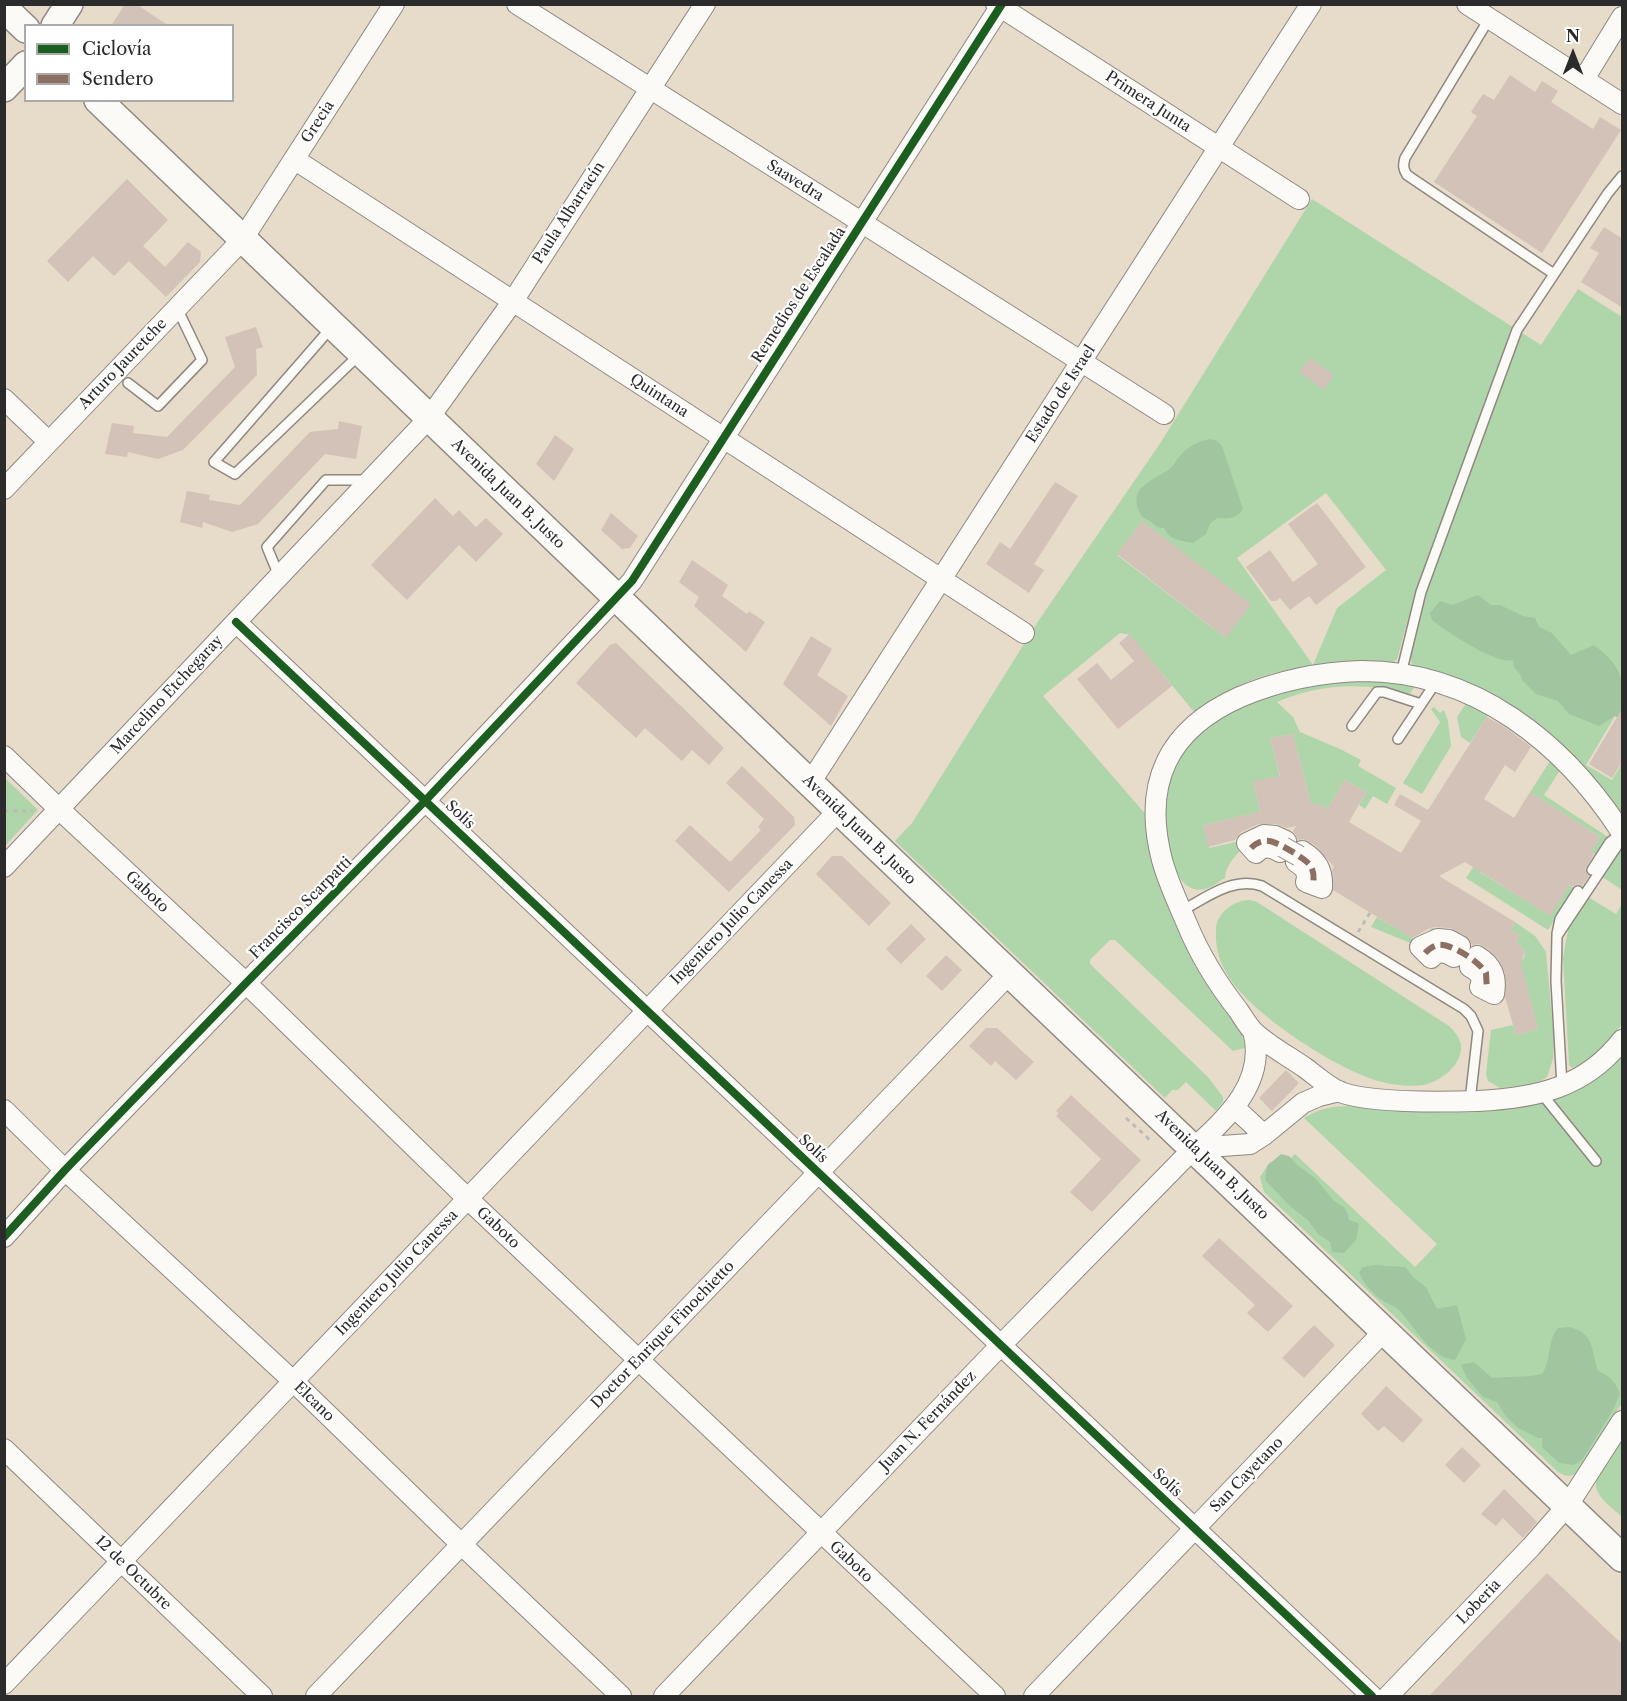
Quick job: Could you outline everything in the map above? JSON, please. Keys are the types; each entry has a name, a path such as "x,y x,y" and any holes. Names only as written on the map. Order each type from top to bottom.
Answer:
{"main road":[{"path":"57,24 69,4"},
{"path":"4,8 24,27"},
{"path":"4,88 24,67"},
{"name":"Avenida Juan B. Justo","path":"100,102 616,598 1623,1558"}],"street":[{"name":"Grecia","path":"242,240 394,4"},
{"name":"Saavedra","path":"517,4 1164,414"},
{"name":"Paula Albarracín","path":"429,418 513,301 705,4"},
{"name":"Estado de Israel","path":"810,783 1311,4"},
{"path":"1467,4 1623,104"},
{"name":"Primera Junta","path":"999,5 1299,199"},
{"name":"Remedios de Escalada","path":"616,598 632,581 999,5"},
{"path":"1584,79 1623,17"},
{"name":"Quintana","path":"294,159 1024,633"},
{"name":"Arturo Jauretche","path":"4,489 242,240"},
{"path":"4,399 49,442"},
{"name":"Marcelino Etchegaray","path":"4,867 429,418"},
{"name":"Francisco Scarpatti","path":"4,1237 65,1170 425,801 616,598"},
{"name":"Solís","path":"236,622 1372,1696"},
{"path":"1620,837 1593,791 1552,747 1490,704 1436,682 1401,674 1344,672 1300,679 1254,691 1220,707 1187,730 1166,760 1159,780 1156,804 1159,846 1163,863 1181,911 1210,972 1253,1031 1339,1091 1368,1097 1470,1101 1512,1099 1542,1094 1596,1068 1623,1040"},
{"name":"Gaboto","path":"4,756 246,983 468,1199 820,1533 995,1696"},
{"name":"Ingeniero Julio Canessa","path":"4,1684 839,810"},
{"path":"1251,848 1266,841 1274,842 1291,852 1296,862 1305,870 1306,882 1313,885"},
{"path":"1425,952 1431,958 1436,953 1442,952 1454,957 1466,956 1486,973 1487,990"},
{"name":"Doctor Enrique Finochietto","path":"316,1696 1010,973"},
{"name":"Juan N. Fernández","path":"664,1696 1001,1345 1235,1107 1247,1090 1254,1068 1257,1051 1253,1031"},
{"path":"1194,1148 1251,1144 1303,1103 1339,1091"},
{"path":"1235,1107 1264,1135"},
{"name":"Elcano","path":"4,1110 65,1170 294,1381 621,1696"},
{"name":"San Cayetano","path":"1034,1696 1385,1330"},
{"name":"Loberia","path":"1388,1696 1531,1547 1568,1505 1623,1421"},
{"name":"12 de Octubre","path":"4,1449 262,1696"}],"lane":[{"path":"1489,19 1405,158 1404,171 1554,274"},
{"path":"1401,674 1421,592 1517,330 1608,193 1623,176"},
{"path":"128,382 158,406 202,360 177,308"},
{"path":"333,326 214,462 236,474 361,353"},
{"path":"279,576 267,547 326,480 370,480"},
{"path":"1398,739 1436,682"},
{"path":"1352,726 1377,692 1421,704"},
{"path":"1592,870 1610,842 1620,837"},
{"path":"1557,936 1620,837"},
{"path":"1181,911 1237,883 1245,882 1262,886 1464,1009 1476,1023 1478,1031 1470,1101"},
{"path":"1562,1086 1556,981 1557,936 1560,919 1578,891"},
{"path":"1542,1094 1596,1161"}],"path":[{"path":"1364,923 1370,913"},
{"path":"1126,1118 1149,1140"}],"green space":[{"path":"1312,199 1541,345 1578,289 1622,317 1622,721 1615,716 1586,765 1612,780 1622,763 1622,820 1584,769 1413,668 1411,652 1426,598 1416,590 1397,659 1392,664 1322,665 1271,674 1232,689 1195,713 1130,635 1120,633 1043,696 1148,817 1157,873 1184,944 1197,969 1241,1030 1245,1048 1233,1051 1115,940 1110,940 1090,960 1090,964 1208,1077 1223,1097 1223,1102 1216,1111 1186,1082 1178,1090 1172,1090 1165,1098 895,841 912,823 1039,620 1161,442","holes":["1326,493 1386,570 1337,608 1313,665 1237,558","1142,521 1226,638 1117,555"]},
{"path":"1211,439 1222,446 1243,509 1232,518 1217,518 1210,524 1206,534 1193,543 1176,539 1164,528 1157,527 1141,515 1137,506 1139,492 1148,482 1171,468 1182,453 1190,447"},
{"path":"1478,595 1491,605 1500,605 1523,616 1535,618 1539,627 1552,633 1571,655 1594,645 1605,654 1617,669 1620,677 1622,720 1615,716 1599,726 1569,714 1558,701 1536,694 1522,680 1514,667 1513,660 1505,660 1484,652 1459,639 1432,620 1430,613 1440,601 1452,605"},
{"path":"1347,679 1416,685 1409,695 1376,688 1342,686 1309,691 1277,702 1293,717 1300,732 1361,760 1358,766 1396,788 1387,804 1373,796 1365,809 1359,805 1366,792 1345,780 1327,809 1318,804 1311,804 1293,734 1270,738 1286,801 1253,781 1260,812 1203,825 1209,848 1257,837 1232,860 1225,878 1213,886 1205,889 1192,888 1181,880 1169,848 1164,809 1165,793 1166,781 1190,737 1228,712 1244,705 1277,694"},
{"path":"1467,702 1489,714 1470,743 1461,737 1457,717"},
{"path":"1434,707 1440,713 1444,710 1448,721 1451,746 1422,794 1403,783 1440,722 1431,709"},
{"path":"1552,758 1562,767 1544,795 1608,837 1597,855 1591,852 1600,837 1530,792"},
{"path":"5,778 38,810 4,846"},
{"path":"1620,848 1622,850 1622,890 1601,876"},
{"path":"1481,855 1480,872 1549,915 1569,885 1575,889 1548,930 1466,878"},
{"path":"1588,897 1616,914 1622,904 1622,1024 1587,1062 1572,1068 1569,1065 1563,958 1569,925"},
{"path":"1250,900 1257,902 1449,1026 1455,1032 1461,1045 1461,1052 1454,1066 1443,1076 1423,1085 1382,1082 1342,1066 1319,1053 1254,1006 1224,969 1216,936 1217,924 1223,913 1238,902"},
{"path":"1377,917 1414,939 1426,937 1432,927 1462,944 1420,947 1371,927"},
{"path":"1515,922 1535,936 1546,952 1554,1041 1553,1059 1547,1077 1534,1085 1500,1088 1488,1081 1486,1074 1491,1030 1513,1025 1516,1035 1538,1029 1520,962 1524,958 1525,951 1516,942 1519,935 1511,930"},
{"path":"1622,1054 1622,1403 1578,1472 1568,1476 1558,1472 1264,1192 1260,1177 1270,1162 1278,1169 1295,1154 1415,1267 1437,1244 1304,1118 1324,1109 1344,1106 1451,1112 1513,1109 1542,1102 1571,1091 1597,1075"},
{"path":"1281,1154 1289,1156 1315,1178 1334,1201 1344,1207 1349,1220 1359,1223 1356,1240 1344,1253 1332,1252 1330,1242 1318,1234 1308,1220 1291,1207 1265,1180 1267,1166"},
{"path":"1375,1265 1405,1267 1426,1287 1437,1309 1457,1305 1466,1339 1455,1360 1438,1353 1399,1310 1383,1301 1369,1288 1359,1272 1363,1267"},
{"path":"1570,1327 1588,1338 1598,1371 1612,1380 1620,1394 1613,1410 1582,1460 1574,1465 1559,1463 1542,1447 1542,1438 1518,1428 1505,1415 1497,1402 1483,1397 1467,1378 1461,1365 1474,1362 1492,1378 1542,1374 1554,1334 1558,1328"},
{"path":"1622,1438 1622,1517 1600,1496 1596,1480"}],"building":[{"path":"125,4 136,4 166,24 112,24"},
{"path":"1510,75 1535,92 1542,81 1558,91 1551,102 1593,129 1600,117 1621,130 1542,253 1434,182 1477,116 1471,112 1483,94 1494,100"},
{"path":"127,179 168,220 143,246 165,267 188,242 201,252 200,262 166,297 129,261 114,276 93,256 68,282 47,261"},
{"path":"1604,227 1623,239 1623,308 1581,282 1599,253 1590,248"},
{"path":"256,327 263,347 256,349 257,375 183,450 158,459 128,452 127,457 105,454 112,423 134,426 133,433 167,437 235,367 225,337"},
{"path":"1310,358 1334,375 1324,390 1299,372"},
{"path":"339,421 362,426 356,459 325,454 258,524 232,532 203,522 202,528 180,522 187,491 210,495 209,500 240,505 310,432 338,429"},
{"path":"555,435 574,449 554,481 536,464"},
{"path":"1055,482 1078,496 1034,564 1044,570 1029,593 986,564 1000,542 1010,549"},
{"path":"435,498 453,516 459,510 476,527 486,518 503,534 476,562 459,545 407,600 371,565"},
{"path":"1317,503 1366,567 1316,605 1309,596 1290,610 1280,598 1271,601 1246,567 1270,550 1293,582 1318,564 1288,524"},
{"path":"611,513 638,536 630,548 622,549 601,530"},
{"path":"1142,521 1251,604 1226,638 1117,554"},
{"path":"692,560 728,585 722,596 747,614 749,611 765,622 746,652 694,606 699,597 679,582"},
{"path":"1130,634 1172,686 1118,729 1077,679 1097,663 1111,680 1134,661 1119,643"},
{"path":"811,636 832,649 817,675 848,696 831,726 783,684"},
{"path":"616,643 724,748 709,765 692,750 682,761 645,728 636,738 576,683 610,645"},
{"path":"1623,707 1623,760 1612,778 1589,764"},
{"path":"1487,717 1531,747 1515,772 1505,765 1484,799 1514,818 1530,792 1600,837 1585,869 1589,876 1582,886 1569,885 1550,916 1465,862 1439,876 1515,922 1511,930 1520,936 1516,942 1525,951 1521,963 1538,1029 1516,1035 1505,997 1505,973 1499,960 1489,950 1478,944 1472,945 1466,936 1450,928 1432,927 1412,938 1333,890 1332,870 1334,867 1315,845 1303,839 1298,840 1293,831 1296,826 1286,828 1276,824 1259,824 1241,832 1235,840 1208,847 1203,825 1260,812 1253,781 1280,776 1270,738 1293,734 1311,804 1318,804 1327,809 1345,780 1366,792 1349,822 1401,853 1421,821 1394,805 1400,794 1428,810"},
{"path":"742,766 794,817 795,825 729,892 675,841 690,825 730,862 761,830 758,827 764,819 726,783"},
{"path":"832,856 842,856 891,903 869,926 816,874"},
{"path":"911,924 926,939 901,964 886,949"},
{"path":"946,955 962,970 942,991 926,976"},
{"path":"986,1028 997,1028 1034,1062 1016,1080 995,1061 991,1066 969,1046"},
{"path":"1286,1070 1299,1083 1272,1111 1259,1098"},
{"path":"1071,1095 1141,1160 1092,1212 1070,1192 1101,1159 1056,1116 1059,1113 1056,1111"},
{"path":"1219,1238 1293,1306 1268,1332 1247,1313 1255,1305 1202,1256"},
{"path":"1314,1325 1335,1345 1304,1378 1282,1358"},
{"path":"1386,1386 1423,1420 1403,1443 1384,1426 1378,1431 1361,1414"},
{"path":"1462,1447 1481,1465 1464,1483 1445,1465"},
{"path":"1504,1489 1537,1522 1523,1538 1503,1518 1496,1526 1481,1514"},
{"path":"1547,1573 1623,1645 1623,1696 1429,1696"}],"marked path":[{"path":"1251,848 1259,842 1269,841 1292,851 1311,866 1314,876 1313,885"},
{"path":"1425,953 1438,945 1444,945 1465,954 1486,973 1487,990"}],"cycle path":[{"path":"4,1237 65,1170 425,801 632,581 1002,4"},
{"path":"236,622 1372,1696"}]}
